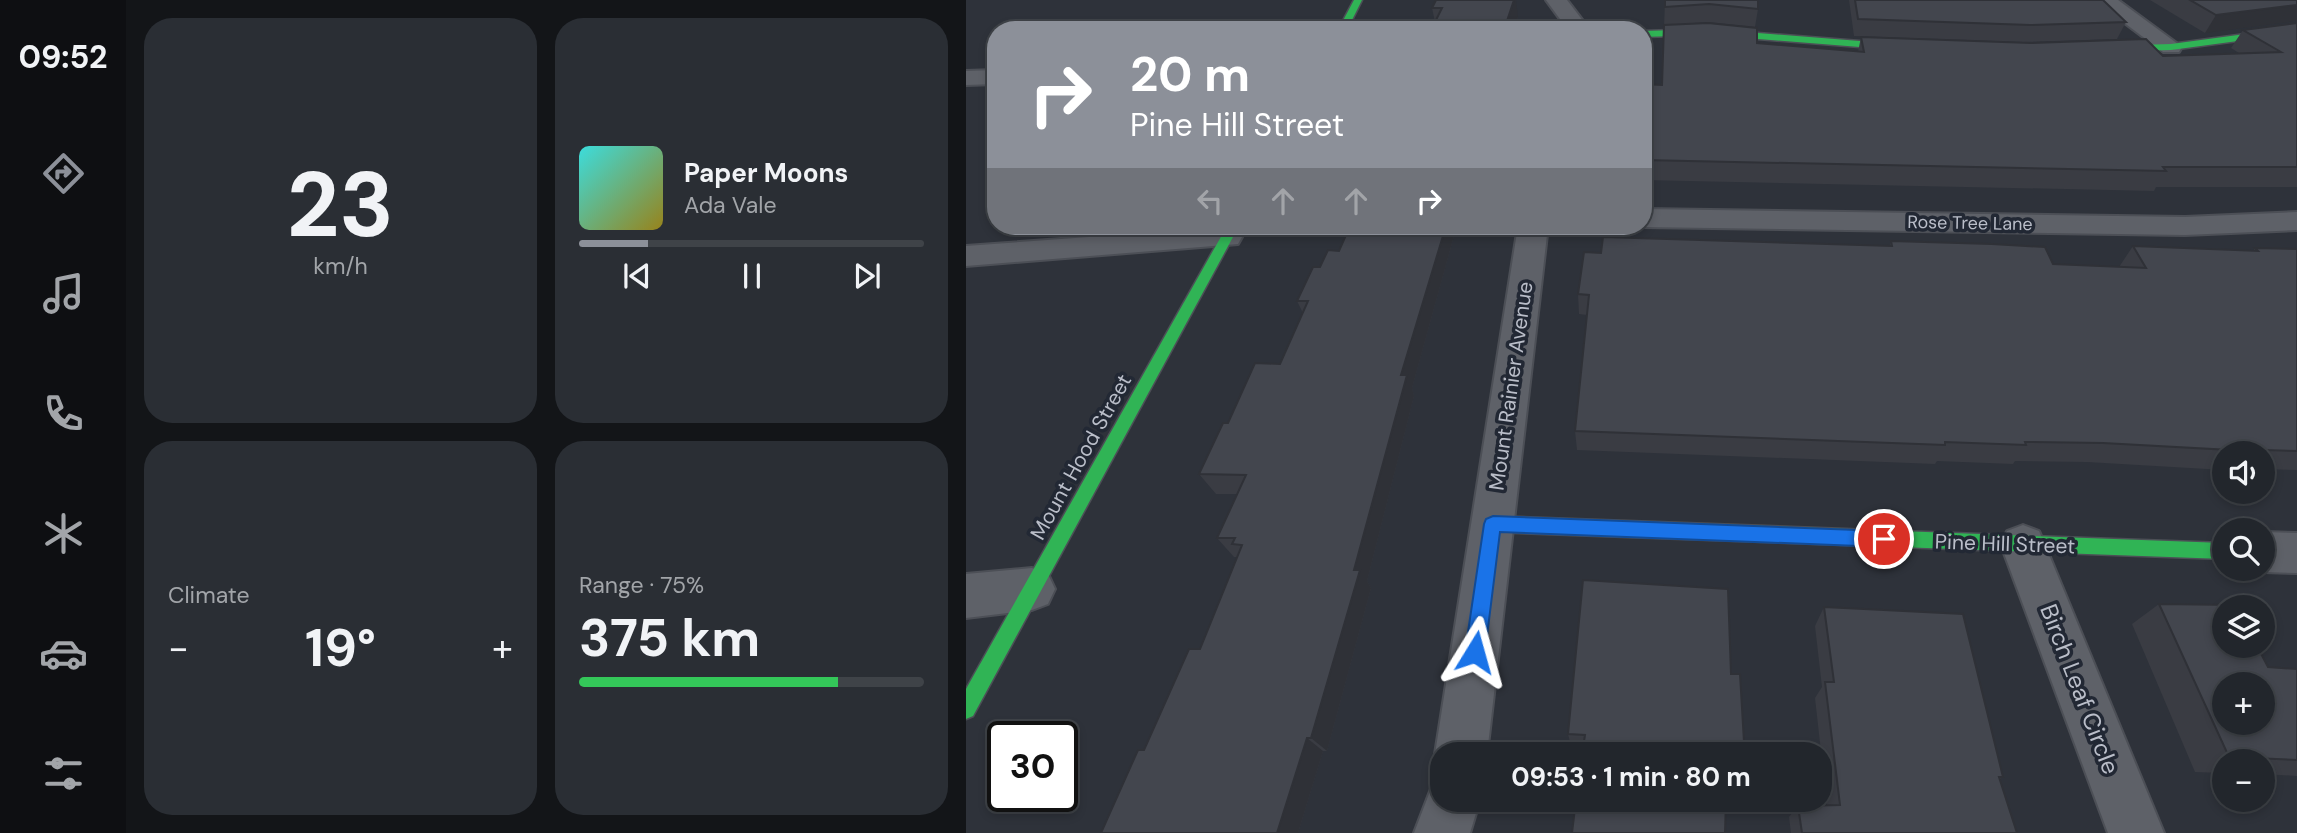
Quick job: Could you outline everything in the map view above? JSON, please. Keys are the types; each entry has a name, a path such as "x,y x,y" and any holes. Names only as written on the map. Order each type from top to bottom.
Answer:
{"street":[{"path":"1347,21 1358,0"},
{"path":"1556,0 1569,21"},
{"path":"2104,0 2171,47"},
{"path":"2090,50 2171,47 2297,30"},
{"path":"1652,34 1707,32 1859,46 1927,49"},
{"path":"966,78 987,77"},
{"name":"Rose Tree Lane","path":"1652,218 2185,226 2297,221"},
{"path":"966,256 1197,235"},
{"name":"Mount Hood Street","path":"966,709 1228,235"},
{"name":"Mount Rainier Avenue","path":"1463,742 1532,235"},
{"name":"Pine Hill Street","path":"1493,524 2212,551"},
{"name":"Birch Leaf Circle","path":"2023,545 2136,833"},
{"path":"2275,552 2297,553"},
{"path":"966,596 1032,589"},
{"path":"1442,833 1449,812"}],"building":[{"path":"1436,0 1514,0 1507,21 1436,21 1442,8 1432,8"},
{"path":"1665,0 1758,0 1758,9 1709,4 1665,7"},
{"path":"1855,0 2103,0 2126,22 2030,25 1858,19"},
{"path":"2190,0 2297,0 2297,5 2216,15"},
{"path":"1708,23 1757,28 1757,43 1864,52 1861,37 2031,43 2146,39 2163,56 2281,52 2243,30 2297,23 2297,167 2163,167 2166,171 1652,160 1652,84 1662,85 1664,25"},
{"path":"1346,235 1443,235 1401,375 1407,375 1354,570 1360,570 1311,738 1307,738 1277,833 1101,833 1138,750 1144,750 1189,649 1200,649 1242,545 1232,544 1235,538 1217,538 1246,475 1199,474 1223,423 1228,423 1255,363 1280,364 1308,301 1297,301 1313,267 1320,267 1328,250 1339,251"},
{"path":"1603,237 1892,246 1891,241 2045,247 2053,264 2146,268 2133,246 2258,251 2255,248 2297,249 2297,451 2275,450 2275,441 2212,441 2212,449 2103,443 2025,442 2026,445 1945,442 1945,445 1575,431 1589,295 1578,294 1584,252 1601,253"},
{"path":"1583,580 1728,589 1731,674 1740,674 1744,742 1584,742 1585,735 1568,734"},
{"path":"2159,604 2212,605 2212,658 2263,658 2268,667 2297,669 2297,760 2275,759 2275,749 2225,749 2219,735 2275,735 2275,672 2212,672 2212,720"},
{"path":"1824,607 1963,614 2003,777 1999,777 2017,833 1802,833 1799,812 1832,812 1832,805 1840,805 1825,682 1834,682"},
{"path":"1575,812 1726,812 1725,833 1572,833"}],"traffic: fast":[{"path":"1347,21 1358,0"},
{"path":"2103,49 2171,47 2297,30"},
{"path":"1652,34 1707,32 1910,48"},
{"path":"966,709 1228,235"},
{"path":"1493,524 2212,551"}],"route":[{"path":"1475,652 1493,524 1884,539"}]}
